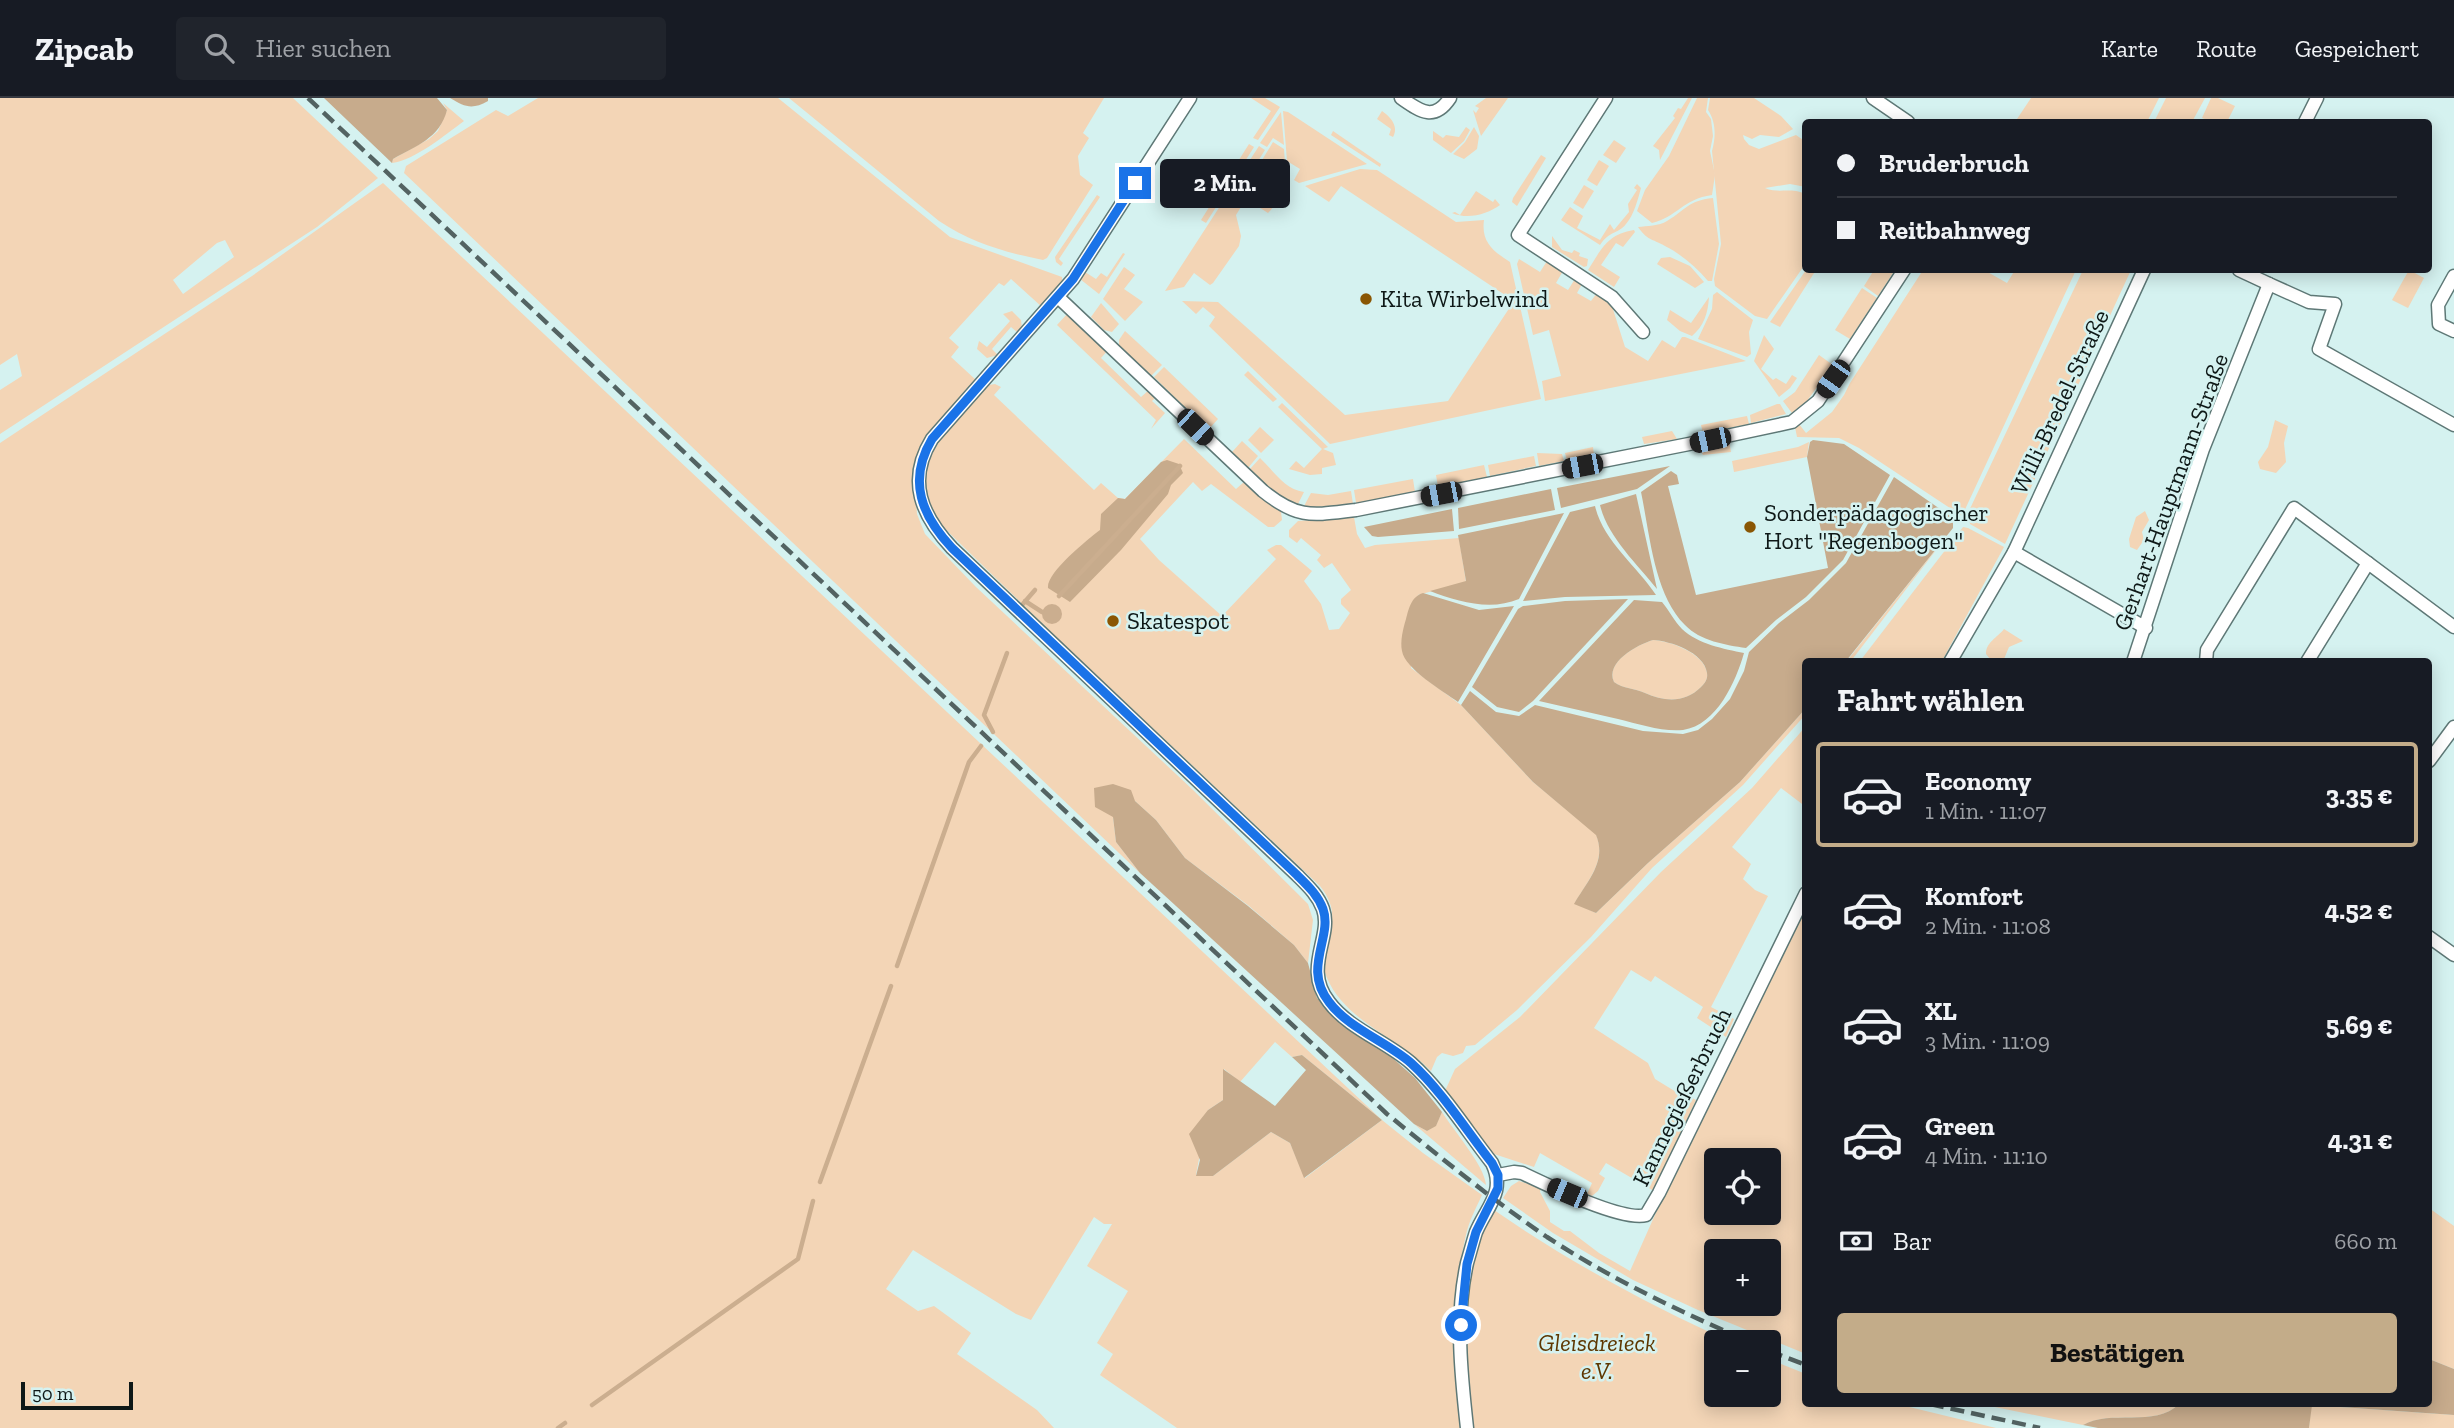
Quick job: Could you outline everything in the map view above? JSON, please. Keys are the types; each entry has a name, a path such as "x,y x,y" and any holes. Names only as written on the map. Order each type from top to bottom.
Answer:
{"street":[{"path":"1190,98 1073,279 932,439 926,449 920,472 921,498 929,522 952,548 1315,895 1323,911 1325,924 1318,953 1318,968 1320,983 1328,1002 1410,1062 1438,1092 1492,1163 1498,1175 1498,1188 1476,1232 1467,1264 1463,1295 1460,1364 1467,1428"},
{"path":"1401,98 1430,113 1443,107 1450,98"},
{"path":"1606,98 1518,235 1612,297 1643,332"},
{"path":"1873,98 1904,119"},
{"path":"2306,119 2317,98"},
{"path":"1058,297 1263,491 1279,504 1297,513 1313,515 1356,510 1792,422 1818,401 1903,273"},
{"name":"Willi-Bredel-Straße","path":"1956,658 2014,552 2143,273"},
{"path":"2245,273 2309,302 2336,304 2319,349 2454,425"},
{"path":"2454,276 2438,305 2439,324 2454,331"},
{"name":"Gerhart-Hauptmann-Straße","path":"2135,658 2203,449 2269,284"},
{"path":"2206,658 2207,650 2294,508 2454,626"},
{"path":"2014,552 2146,628"},
{"path":"2309,658 2368,563"},
{"path":"2432,757 2454,727"},
{"name":"Kannegießerbruch","path":"1498,1175 1522,1173 1583,1200 1633,1217 1646,1215 1802,901"},
{"path":"2432,939 2454,955"}],"green space":[{"path":"0,98 293,98 378,178 317,227 0,434 0,390 22,376 17,354 0,365","holes":["225,240 234,257 183,294 173,280 217,243"]},
{"path":"538,98 778,98 950,237 1062,277 1062,282 1042,307 1011,279 1004,286 999,283 949,338 959,347 951,357 976,380 928,435 917,456 914,472 917,514 925,534 976,587 1192,789 1308,904 1313,920 1308,963 1294,945 1249,906 1185,858 1156,820 1135,801 1113,817 1116,842 1140,873 404,173 406,166 496,110 508,116"},
{"path":"789,98 1104,98 1083,133 1089,138 1078,156 1080,175 1093,185 1047,258 1043,260 1002,250 976,241 939,221"},
{"path":"1251,98 1265,98 1280,107 1258,140 1253,138 1271,111"},
{"path":"1486,98 1508,98 1481,136 1473,110 1476,113 1479,108 1475,106"},
{"path":"1688,98 1692,98 1660,160 1659,150 1653,146 1675,118 1673,116 1678,108 1681,109"},
{"path":"1697,98 1708,98 1706,112 1711,119 1713,136 1710,151 1715,175 1712,195 1694,200 1668,217 1652,223 1637,211 1645,190 1669,156"},
{"path":"1710,98 1754,98 1781,116 1793,129 1779,137 1760,135 1752,139 1743,135 1749,145 1759,149 1796,135 1802,139 1802,186 1790,184 1765,188 1802,193 1802,269 1767,319 1755,316 1715,286 1721,244 1712,151 1714,130 1708,110"},
{"path":"2031,98 2159,98 2148,119 2017,119"},
{"path":"2166,98 2205,98 2194,119 2156,119"},
{"path":"2211,98 2218,98 2235,106 2228,119 2202,118"},
{"path":"443,103 464,121 420,152 392,163 393,159 438,131 447,110"},
{"path":"1283,111 1367,164 1299,183 1294,180 1300,169 1287,161"},
{"path":"1382,111 1393,122 1393,137 1389,135 1391,129 1377,119"},
{"path":"1281,112 1284,145 1273,138 1267,147 1260,143"},
{"path":"1466,127 1470,130 1464,141 1451,153 1433,140 1433,131 1443,138 1446,135 1459,137"},
{"path":"1474,127 1479,136 1477,149 1464,159 1453,154 1465,142"},
{"path":"1333,131 1381,164 1380,167 1331,135"},
{"path":"1614,140 1626,148 1616,163 1603,155"},
{"path":"1273,142 1284,149 1285,163 1279,171 1273,168 1265,180 1254,173"},
{"path":"1249,144 1254,147 1206,223 1201,220"},
{"path":"1259,146 1265,150 1250,174 1266,184 1273,173 1288,182 1279,201 1268,213 1246,199 1236,215 1241,236 1239,246 1213,283 1210,285 1194,273 1184,287 1165,291"},
{"path":"1541,155 1546,158 1517,206 1512,202 1513,198"},
{"path":"1599,160 1609,166 1597,186 1587,180"},
{"path":"1360,169 1377,170 1456,222 1484,220 1486,240 1498,254 1510,262 1541,399 1330,444 1209,326 1215,317 1203,307 1196,314 1182,301 1218,302 1345,415 1448,401 1514,301 1341,186 1329,202 1305,186"},
{"path":"383,183 1382,1120 1482,1195 1467,1230 1458,1283 1456,1355 1462,1428 1177,1428 1100,1375 1113,1354 1097,1343 1128,1291 1087,1266 1112,1224 1104,1224 1094,1217 1031,1320 1016,1314 913,1250 886,1289 918,1311 934,1306 971,1333 957,1354 1037,1410 1054,1428 0,1428 0,443 252,276","holes":["1275,1042 1292,1057 1302,1055 1382,1120 1305,1178 1290,1143 1271,1132 1213,1176 1196,1175 1208,1110 1223,1100 1224,1069 1240,1082"]},
{"path":"1637,184 1641,188 1629,220 1600,245 1561,220 1570,207 1583,216 1577,228 1600,240 1610,224 1614,230 1629,212 1628,204 1637,190 1634,188"},
{"path":"1584,185 1594,191 1583,209 1573,203"},
{"path":"1476,191 1493,202 1495,199 1500,205 1478,215 1465,216 1458,215 1452,213 1460,215"},
{"path":"1097,195 1100,197 1059,259 1063,263 1061,266 1055,257"},
{"path":"1713,198 1719,244 1712,281 1708,281 1682,257 1647,237 1638,227 1664,223 1692,203"},
{"path":"1634,230 1623,247 1616,243 1601,265 1620,277 1614,287 1588,270 1611,239"},
{"path":"1552,236 1562,250 1572,253 1574,250 1580,253 1579,256 1588,259 1587,266 1584,267 1552,247"},
{"path":"1123,253 1125,254 1099,294 1080,279 1085,272 1096,279 1101,273 1107,277"},
{"path":"1670,257 1690,266 1704,282 1695,288 1657,264 1661,258"},
{"path":"1519,259 1540,272 1547,261 1563,271 1556,283 1568,290 1575,279 1582,284 1577,293 1591,301 1597,293 1611,303 1625,347 1648,361 1662,340 1675,348 1682,337 1685,337 1746,361 1545,401 1542,381 1561,376 1549,330 1533,335 1517,264"},
{"path":"1124,267 1135,275 1124,289 1143,302 1125,321 1103,299"},
{"path":"1804,273 1814,273 1780,327 1770,322"},
{"path":"1872,273 1893,273 1878,296 1864,286"},
{"path":"1921,273 1989,273 2007,283 2013,273 2075,273 1962,516 1859,448 1839,438 1797,437 1795,427 1799,424 1806,433 1832,412"},
{"path":"2082,273 2130,273 2005,544 1970,524 1967,515"},
{"path":"2407,273 2415,273 2424,278 2408,308 2392,300"},
{"path":"1862,288 1877,298 1850,339 1835,330"},
{"path":"1717,292 1753,320 1749,332 1751,354 1747,357 1698,339 1712,309 1713,295"},
{"path":"1709,297 1705,319 1692,336 1680,331 1667,320 1670,310 1691,323"},
{"path":"1101,303 1119,324 1112,332 1104,330 1091,317"},
{"path":"1012,311 1021,320 1022,328 1018,333 1011,327 992,349 998,355 987,358 977,349 979,341 987,347 1010,321 1003,314"},
{"path":"1068,313 1108,350 1101,358 1141,397 1149,390 1156,397 1152,401 1165,413 1151,429 1156,420 1057,325"},
{"path":"1125,331 1162,365 1151,376 1119,346 1119,340"},
{"path":"1764,335 1774,349 1761,369 1773,380 1776,378 1786,384 1792,375 1797,378 1779,397 1754,361"},
{"path":"1819,355 1833,365 1807,401 1792,413 1783,401 1795,392"},
{"path":"1164,367 1218,419 1208,430 1154,377"},
{"path":"1248,371 1277,399 1273,402 1244,375"},
{"path":"989,385 1001,387 994,395 1094,490 1101,483 1118,498 1125,499 1184,439 1236,489 1244,482 1281,512 1282,520 1274,527 1268,527 1211,484 1202,491 1193,482 1140,539 1159,560 1222,616 1276,559 1267,550 1281,545 1312,571 1304,581 1321,604 1329,630 1339,629 1350,613 1341,604 1341,599 1351,590 1332,563 1324,568 1317,560 1321,555 1301,538 1297,543 1289,537 1289,530 1298,521 1354,517 1357,534 1365,548 1459,538 1466,582 1418,595 1411,668 1461,705 1533,782 1596,834 1599,844 1598,862 1575,903 1596,913 1740,782 1802,712 1802,719 1743,785 1652,868 1591,937 1517,1010 1475,1045 1466,1046 1463,1053 1453,1056 1442,1053 1437,1057 1431,1071 1360,1018 1336,993 1327,978 1323,964 1332,911 1320,886 937,521 926,491 928,462 937,442"},
{"path":"1282,403 1328,447 1323,449 1333,453 1336,465 1322,468 1322,474 1310,475 1289,469 1296,461 1304,468 1322,449 1278,407"},
{"path":"1780,404 1786,414 1751,423 1750,415"},
{"path":"1747,416 1749,424 1703,433 1701,425"},
{"path":"2275,420 2288,426 2284,443 2286,462 2276,473 2260,469 2258,462 2268,447"},
{"path":"1260,427 1274,440 1261,453 1248,440"},
{"path":"1672,431 1677,439 1644,444 1642,437"},
{"path":"1242,441 1258,456 1248,468 1232,452"},
{"path":"1729,441 1731,452 1703,455 1700,449 1705,445"},
{"path":"1809,442 1807,457 1734,472 1732,461 1798,447"},
{"path":"1593,447 1594,455 1567,460 1565,453"},
{"path":"1537,453 1562,454 1564,461 1539,466"},
{"path":"1534,456 1536,466 1490,476 1488,465"},
{"path":"1260,458 1285,483 1304,492 1297,506 1279,497 1250,469"},
{"path":"1484,465 1487,477 1438,487 1436,475"},
{"path":"1413,479 1415,492 1356,503 1354,490"},
{"path":"1351,491 1353,504 1303,508 1311,493 1328,495"},
{"path":"2145,511 2149,520 2142,532 2144,540 2137,550 2130,547 2129,539 2136,517"},
{"path":"1963,527 2004,547 1944,658 1862,658"},
{"path":"1953,528 1853,658 1849,658"},
{"path":"2004,629 2023,641 2009,647 2004,658 1989,658 1986,654 1992,640"},
{"path":"1653,640 1685,649 1705,666 1707,679 1695,692 1682,698 1667,699 1614,682 1612,675 1618,661 1631,650"},
{"path":"1802,731 1802,804 1781,788 1732,847 1751,864 1743,879 1755,890 1768,896 1711,1007 1734,1019 1726,1037 1697,1018 1703,1007 1655,976 1651,982 1631,970 1594,1028 1648,1063 1655,1079 1681,1095 1683,1093 1696,1100 1654,1191 1606,1163 1599,1174 1605,1178 1592,1196 1587,1194 1592,1183 1540,1153 1534,1167 1494,1154 1445,1091 1455,1069 1520,1017 1661,872 1752,788"},
{"path":"1802,910 1802,1352 1781,1344 1781,1330 1747,1330 1713,1316 1781,1316 1781,1239 1704,1239 1704,1312 1633,1280 1553,1233 1503,1198 1511,1186 1519,1181 1541,1188 1540,1192 1550,1211 1550,1222 1564,1231 1570,1231 1599,1253 1630,1271 1666,1190"},
{"path":"1442,1112 1475,1158 1486,1185 1414,1124 1427,1131 1436,1125"},
{"name":"Gleisdreieck e.V.","path":"1494,1210 1610,1282 1706,1330 1704,1407 1781,1407 1781,1364 1802,1372 1802,1407 1909,1407 1996,1428 1472,1428 1466,1330 1469,1280 1481,1234"},
{"path":"2432,1210 2454,1226 2454,1369 2432,1360"},
{"path":"1995,1407 2175,1407 2158,1415 2106,1418 2083,1425"},
{"path":"2311,1407 2454,1415 2454,1428 2309,1428"}],"shaded area":[{"path":"324,98 437,98 447,110 444,120 433,134 393,159 392,163"},
{"path":"450,98 488,98 488,101 469,106"},
{"path":"1813,440 1844,444 1890,475 1843,560 1806,597 1746,648 1722,644 1698,635 1685,625 1666,597 1655,563 1641,492 1671,471 1677,475 1679,484 1668,486 1696,595 1828,568 1807,457 1810,442"},
{"path":"1167,460 1179,464 1183,473 1121,550 1070,602 1048,588 1053,574 1060,566 1100,530 1101,514 1118,498 1125,499 1161,462"},
{"path":"1670,466 1637,489 1561,508 1557,488"},
{"path":"1894,477 1953,518 1953,528 1848,658 1802,658 1802,712 1740,782 1596,913 1574,904 1598,862 1599,844 1596,835 1533,782 1461,705 1470,691 1496,712 1519,716 1535,705 1643,731 1683,734 1698,730 1730,699 1744,671 1749,652 1779,623 1809,600 1846,563"},
{"path":"1551,489 1555,510 1459,529 1458,508"},
{"path":"1636,494 1657,589 1616,539 1600,505"},
{"path":"1595,506 1605,531 1656,595 1565,597 1523,601 1570,512"},
{"path":"1452,509 1454,531 1378,537 1372,536 1364,527"},
{"path":"1564,513 1519,599 1508,603 1474,604 1430,591 1466,581 1458,535"},
{"path":"1423,593 1479,610 1514,606 1458,702 1417,672 1402,651 1402,635 1410,607 1413,600"},
{"path":"1628,599 1533,701 1519,712 1497,707 1472,687 1518,609 1523,606 1565,601"},
{"path":"1634,600 1662,602 1679,626 1696,639 1744,653 1730,688 1715,711 1706,720 1683,730 1650,727 1539,701","holes":["1660,641 1685,649 1705,666 1707,679 1695,692 1682,698 1667,699 1614,682 1614,668 1624,655 1646,642"]},
{"path":"1052,604 1059,607 1062,614 1059,621 1052,624 1045,621 1042,614 1045,607"},
{"path":"1113,784 1131,790 1135,801 1156,820 1185,858 1294,945 1308,963 1317,998 1339,1020 1387,1053 1415,1078 1442,1112 1436,1126 1427,1131 1414,1124 1140,873 1116,842 1113,817 1095,807 1094,788"},
{"path":"1302,1055 1382,1120 1304,1178 1290,1143 1271,1132 1213,1176 1196,1176 1200,1160 1189,1134 1208,1110 1223,1100 1223,1069 1275,1106 1306,1070 1292,1057"},
{"path":"2432,1360 2454,1369 2454,1415 2340,1407 2432,1407"},
{"path":"2175,1407 2312,1407 2309,1428 2098,1428 2083,1425 2106,1418 2145,1417"}],"waterway":[{"path":"1059,596 1180,466"},
{"path":"1022,605 1035,590"},
{"path":"1025,601 1042,612"},
{"path":"993,732 984,715 1007,653"},
{"path":"897,966 969,762 981,746"},
{"path":"820,1182 891,986"},
{"path":"592,1405 798,1259 813,1201"},
{"path":"558,1428 565,1423"}],"railway":[{"path":"308,98 1387,1114 1547,1237 1647,1294 1723,1330"},
{"path":"1781,1356 1802,1363"},
{"path":"1944,1407 2040,1428"}],"place":[{"name":"Kita Wirbelwind","path":"1366,299"},
{"name":"Sonderpädagogischer Hort \"Regenbogen\"","path":"1750,527"},
{"name":"Skatespot","path":"1113,621"}],"route":[{"path":"1135,183 1073,279 932,439 922,458 920,472 924,510 929,522 952,548 1315,895 1323,911 1325,924 1318,953 1318,968 1320,983 1328,1002 1410,1062 1438,1092 1492,1163 1498,1175 1498,1188 1476,1232 1467,1264 1461,1325"}]}
